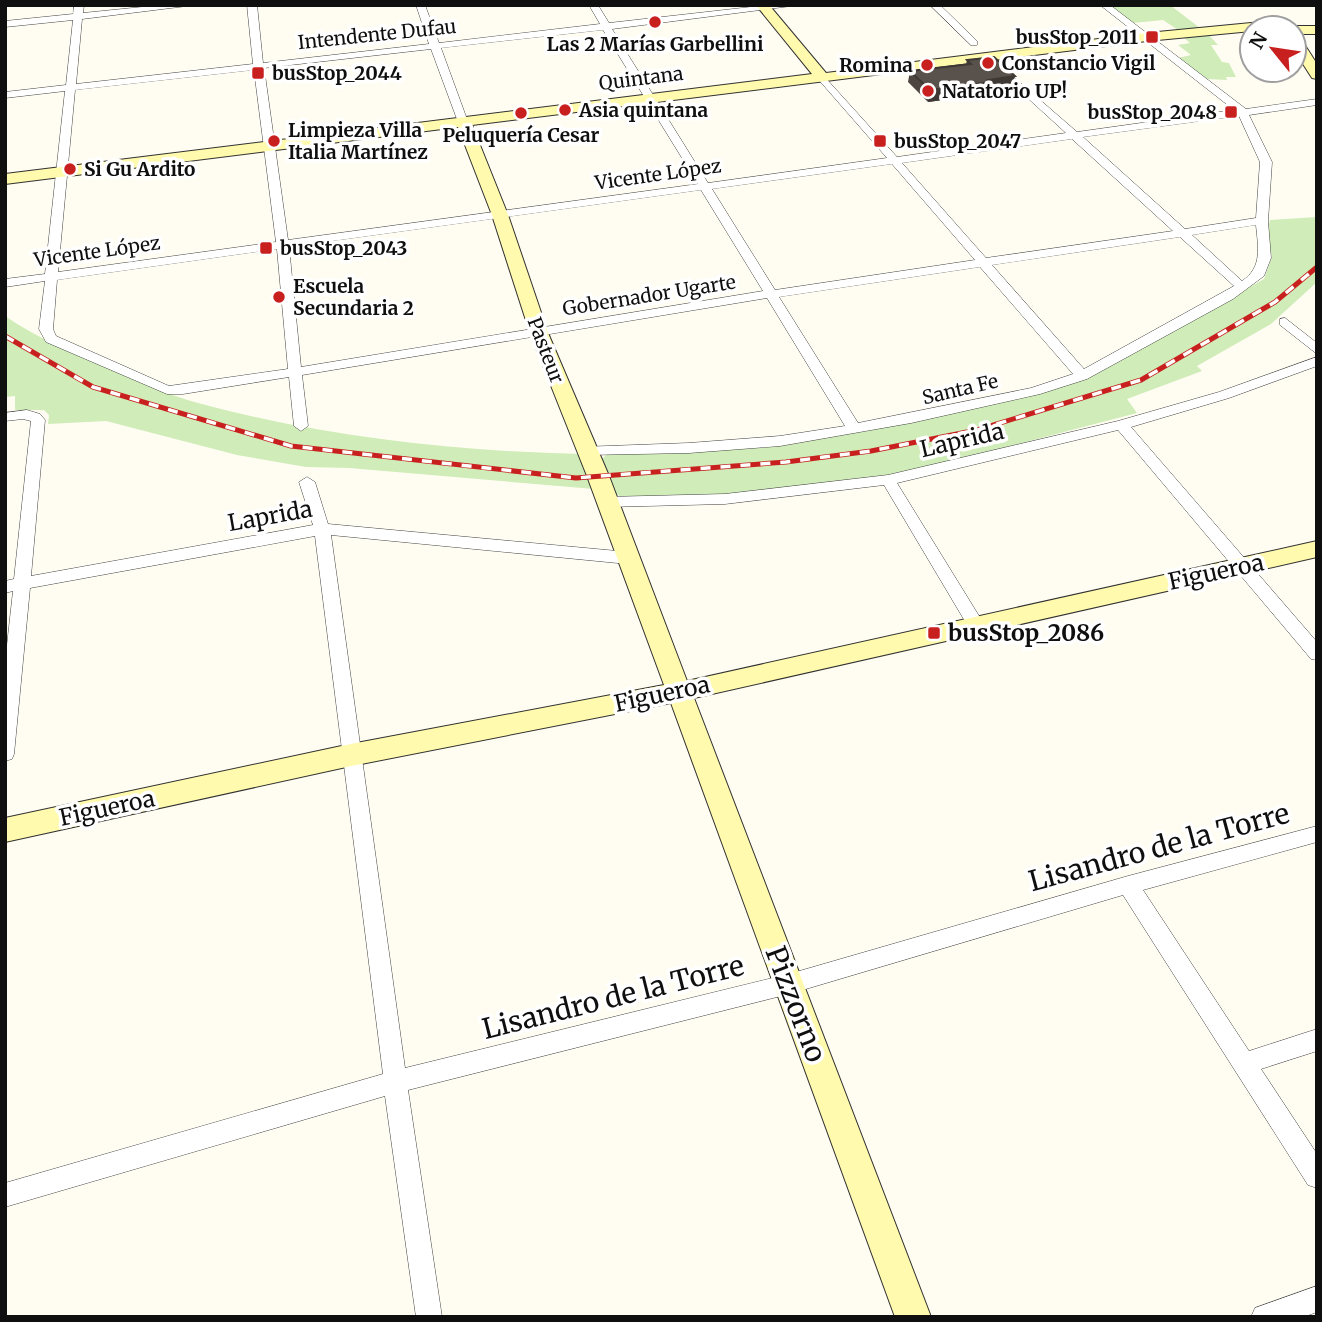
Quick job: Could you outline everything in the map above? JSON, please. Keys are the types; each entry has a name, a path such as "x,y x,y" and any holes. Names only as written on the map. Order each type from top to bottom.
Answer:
{"street":[{"path":"5,24 79,11 191,5"},
{"path":"252,5 257,65 271,146 283,246 301,426"},
{"name":"Pasteur","path":"420,5 500,215 539,333 678,692"},
{"path":"593,5 854,429"},
{"name":"Intendente Dufau","path":"5,95 795,5"},
{"path":"934,5 974,43"},
{"path":"1104,5 1242,111"},
{"path":"763,7 1082,376"},
{"path":"51,277 79,11"},
{"name":"Quintana","path":"5,179 1147,37 1238,28"},
{"path":"1001,69 1242,287"},
{"name":"Vicente López","path":"5,283 1317,102"},
{"name":"Santa Fe","path":"586,450 689,448 780,441 854,429 1035,391 1082,376 1258,276 1265,258 1262,221 1266,162 1242,111"},
{"name":"Gobernador Ugarte","path":"51,277 46,329 51,340 167,390 183,390 771,294 1262,221"},
{"path":"1285,322 1317,350"},
{"name":"Laprida","path":"606,502 725,499 888,480 1121,425 1224,395 1317,361"},
{"path":"5,417 34,415 38,420 14,585 5,754"},
{"path":"1121,425 1317,654"},
{"path":"888,480 975,624"},
{"path":"307,482 322,529 429,1317"},
{"name":"Laprida","path":"14,585 322,529 628,558"},
{"name":"Figueroa","path":"5,830 351,755 678,692 1317,549"},
{"name":"Pizzorno","path":"678,692 913,1317"},
{"name":"Lisandro de la Torre","path":"5,1195 395,1082 789,984 1128,885 1317,834"},
{"path":"1128,885 1317,1176"},
{"path":"1243,1063 1317,1040"},
{"path":"1264,1317 1317,1298"}],"green space":[{"path":"1109,5 1170,5 1200,28 1178,30 1163,20 1133,23"},
{"path":"1208,34 1218,45 1211,45 1222,62 1229,63 1236,77 1226,77 1227,80 1207,79 1178,58 1191,55 1178,45 1190,43 1183,37"},
{"path":"1317,217 1317,282 1271,324 1197,366 1202,371 1127,399 1137,413 902,474 726,495 625,499 616,494 600,460 609,453 776,445 868,431 1040,392 1101,371 1264,279 1272,257 1267,232 1270,220"},
{"path":"5,316 56,345 153,387 187,400 245,415 340,433 437,446 582,454 594,489 349,468 306,467 237,455 106,421 48,424 49,415 44,410 15,410 15,396 5,397"}],"building":[{"path":"994,57 1015,76 930,90 910,71 971,64 967,60"}],"railway":[{"path":"5,336 93,387 291,446 576,478 786,462 871,451 977,430 1141,380 1275,302 1317,267"}],"place":[{"name":"Las 2 Marías Garbellini","path":"655,22"},
{"name":"busStop_2011","path":"1152,37"},
{"name":"Constancio Vigil","path":"988,63"},
{"name":"Romina","path":"927,65"},
{"name":"busStop_2044","path":"258,73"},
{"name":"Natatorio UP!","path":"928,91"},
{"name":"Asia quintana","path":"565,110"},
{"name":"busStop_2048","path":"1231,112"},
{"name":"Peluquería Cesar","path":"521,113"},
{"name":"Limpieza Villa Italia Martínez","path":"274,141"},
{"name":"busStop_2047","path":"880,141"},
{"name":"Si Gu Ardito","path":"70,169"},
{"name":"busStop_2043","path":"266,248"},
{"name":"Escuela Secundaria 2","path":"279,297"},
{"name":"busStop_2086","path":"934,633"}]}
